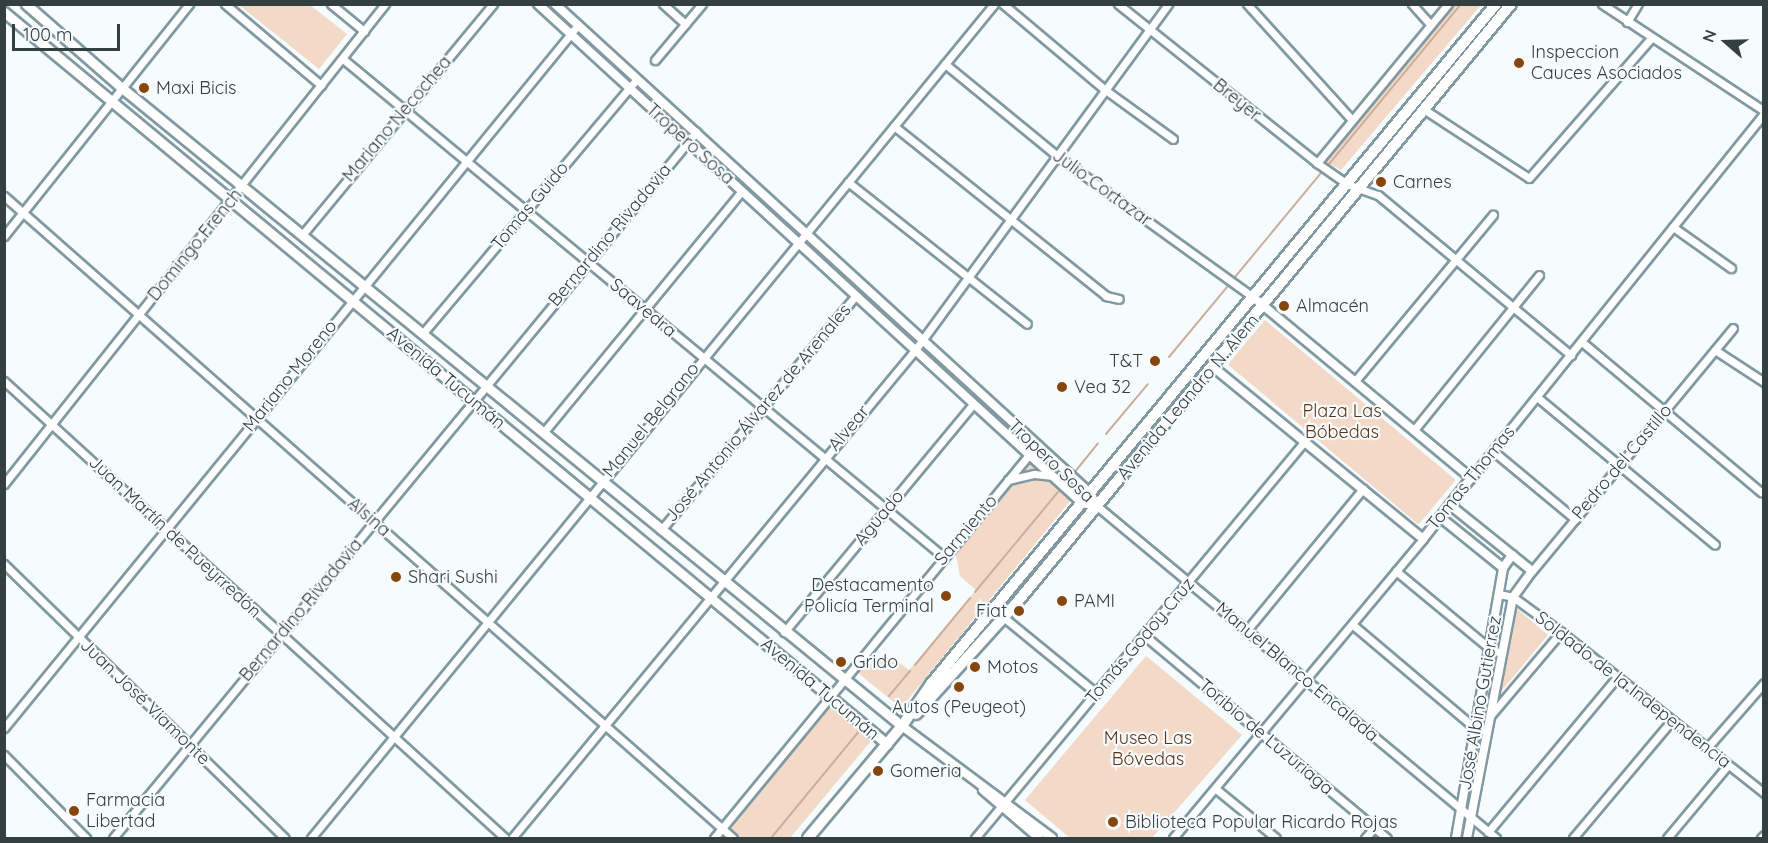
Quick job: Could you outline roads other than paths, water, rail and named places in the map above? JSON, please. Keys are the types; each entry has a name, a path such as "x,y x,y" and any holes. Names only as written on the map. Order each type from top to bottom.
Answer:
{"main road":[{"name":"Avenida Tucumán","path":"26,4 122,88 423,333 784,632 902,726"},
{"name":"Avenida Leandro N. Alem","path":"902,726 931,684 1496,4"},
{"name":"Avenida Leandro N. Alem","path":"808,838 886,744 931,700 1098,506 1512,4"},
{"name":"Avenida Tucumán","path":"4,12 886,744"}],"street":[{"path":"4,236 189,4"},
{"path":"225,4 321,85"},
{"path":"331,4 364,31"},
{"name":"Domingo French","path":"4,484 385,4"},
{"name":"Mariano Necochea","path":"302,235 493,4"},
{"name":"Tropero Sosa","path":"538,4 1082,503 1098,506"},
{"path":"663,4 685,24"},
{"path":"656,60 702,4"},
{"name":"Manuel Belgrano","path":"311,838 702,357 994,4"},
{"path":"1003,4 1104,89 1173,139"},
{"name":"Breyer","path":"1118,4 1317,163 1347,184 1378,195 1571,355"},
{"name":"Alvear","path":"512,838 915,350 1148,28 1168,4"},
{"path":"1247,4 1352,120"},
{"path":"1412,4 1431,26"},
{"path":"1317,163 1448,4"},
{"path":"1602,4 1764,112"},
{"path":"1626,22 1638,4"},
{"name":"Tropero Sosa","path":"556,5 1090,493 1098,506"},
{"name":"Mariano Moreno","path":"4,728 578,25"},
{"path":"1425,110 1529,178 1651,38"},
{"name":"Saavedra","path":"343,59 944,557"},
{"name":"Julio Cortazar","path":"945,64 1056,155 1264,305 1472,478"},
{"name":"Tomas Guido","path":"423,333 638,79"},
{"name":"Tomas Thomas","path":"1173,838 1353,625 1764,112"},
{"path":"894,126 1106,296 1119,299"},
{"name":"Bernardino Rivadavia","path":"113,838 696,132"},
{"path":"848,182 1027,324"},
{"path":"543,433 742,192"},
{"name":"Alsina","path":"4,196 733,838"},
{"path":"1355,381 1493,215"},
{"path":"1673,227 1731,268"},
{"path":"1414,430 1539,275"},
{"name":"José Antonio Álvarez de Arenales","path":"661,530 855,296"},
{"name":"Pedro del Castillo","path":"1513,597 1733,328"},
{"path":"1581,342 1761,492"},
{"path":"1715,350 1764,382"},
{"path":"1213,367 1423,538"},
{"name":"Juan Martín de Pueyrredón","path":"4,381 392,738 505,838"},
{"path":"1537,397 1716,545"},
{"name":"Aguado","path":"784,632 974,404"},
{"name":"Tomás Godoy Cruz","path":"975,838 1304,442"},
{"name":"Sarmiento","path":"714,838 1037,445"},
{"path":"1493,451 1575,519"},
{"path":"1008,480 1034,474 1053,476"},
{"path":"1247,630 1363,489"},
{"path":"1450,505 1532,571"},
{"name":"Manuel Blanco Encalada","path":"1098,506 1496,838"},
{"path":"1440,517 1503,568 1512,555"},
{"name":"Juan José Viamonte","path":"4,564 285,838"},
{"name":"José Albino Gutierrez","path":"1456,838 1503,568"},
{"path":"1396,571 1489,648 1500,653"},
{"name":"Soldado de la Independencia","path":"1499,594 1513,597 1561,632 1764,793"},
{"name":"José Albino Gutierrez","path":"1467,838 1500,653 1513,597"},
{"path":"1002,616 1096,693"},
{"path":"1353,625 1476,729 1486,731"},
{"path":"1489,718 1561,632"},
{"name":"Toribio de Luzuriaga","path":"1144,636 1387,838"},
{"path":"1488,832 1617,677"},
{"path":"1707,748 1764,682"},
{"path":"1573,838 1672,720"},
{"path":"902,726 1052,838"},
{"path":"4,755 86,838"},
{"path":"1667,838 1728,765"},
{"path":"1216,789 1276,838"},
{"path":"1003,803 1039,838"},
{"path":"1365,838 1374,828"}],"waterway":[{"path":"1329,164 1461,4"},
{"path":"1235,277 1321,173"},
{"path":"1169,357 1228,286"},
{"path":"1106,434 1148,384"},
{"path":"1074,473 1098,443"},
{"path":"975,592 1058,492"},
{"path":"915,665 970,598"},
{"path":"889,696 910,671"},
{"path":"771,838 861,729"}],"place":[{"name":"Inspeccion Cauces Asociados","path":"1519,63"},
{"name":"Maxi Bicis","path":"144,88"},
{"name":"Carnes","path":"1381,182"},
{"name":"Almacén","path":"1284,306"},
{"name":"T&T","path":"1155,361"},
{"name":"Vea 32","path":"1062,387"},
{"name":"Shari Sushi","path":"396,577"},
{"name":"Destacamento Policía Terminal","path":"946,596"},
{"name":"PAMI","path":"1062,601"},
{"name":"Fiat","path":"1019,611"},
{"name":"Grido","path":"841,662"},
{"name":"Motos","path":"975,667"},
{"name":"Autos (Peugeot)","path":"959,687"},
{"name":"Gomeria","path":"878,771"},
{"name":"Farmacia Libertad","path":"74,811"},
{"name":"Biblioteca Popular Ricardo Rojas","path":"1113,822"}],"park label":[{"name":"Plaza Las Bóbedas","path":"1342,422"},
{"name":"Museo Las Bóvedas","path":"1148,750"}]}
